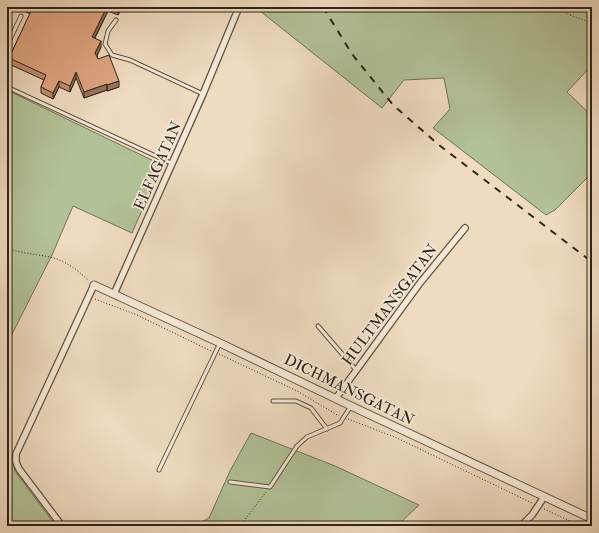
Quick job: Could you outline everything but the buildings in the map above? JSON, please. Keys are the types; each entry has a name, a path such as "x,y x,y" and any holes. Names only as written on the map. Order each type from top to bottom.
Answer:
{"street":[{"name":"ELFAGATAN","path":"114,294 173,164 239,7"},
{"name":"HULTMANSGATAN","path":"336,398 420,283 466,228"},
{"name":"DICHMANSGATAN","path":"94,285 592,519"},
{"path":"62,526 19,469 16,462 16,454 94,285"},
{"path":"521,526 532,515 544,497"}],"lane":[{"path":"7,46 21,16"},
{"path":"116,20 108,31 105,44 112,55 130,60 203,94"},
{"path":"7,87 173,164"},
{"path":"318,326 356,370"},
{"path":"159,470 220,343"},
{"path":"273,401 296,401 311,408 327,429"},
{"path":"230,482 270,487 297,446 307,437 340,422 351,406"}],"path":[{"path":"554,7 592,23"},
{"path":"7,248 27,254 55,258 77,269 94,285"},
{"path":"89,296 137,315 297,391 343,418 397,438 580,526"},
{"path":"240,526 270,487"}],"green space":[{"path":"255,7 592,7 592,65 567,92 592,116 592,173 555,210 546,215 433,128 450,109 444,78 404,80 382,108"},
{"path":"7,90 162,165 132,233 73,206 52,255 7,344"},
{"path":"251,433 335,466 419,505 397,526 194,526 209,518 230,471"},
{"path":"7,454 11,454 15,471 56,526 7,526"}],"railway":[{"path":"323,7 352,54 393,105 439,145 592,262"}]}
